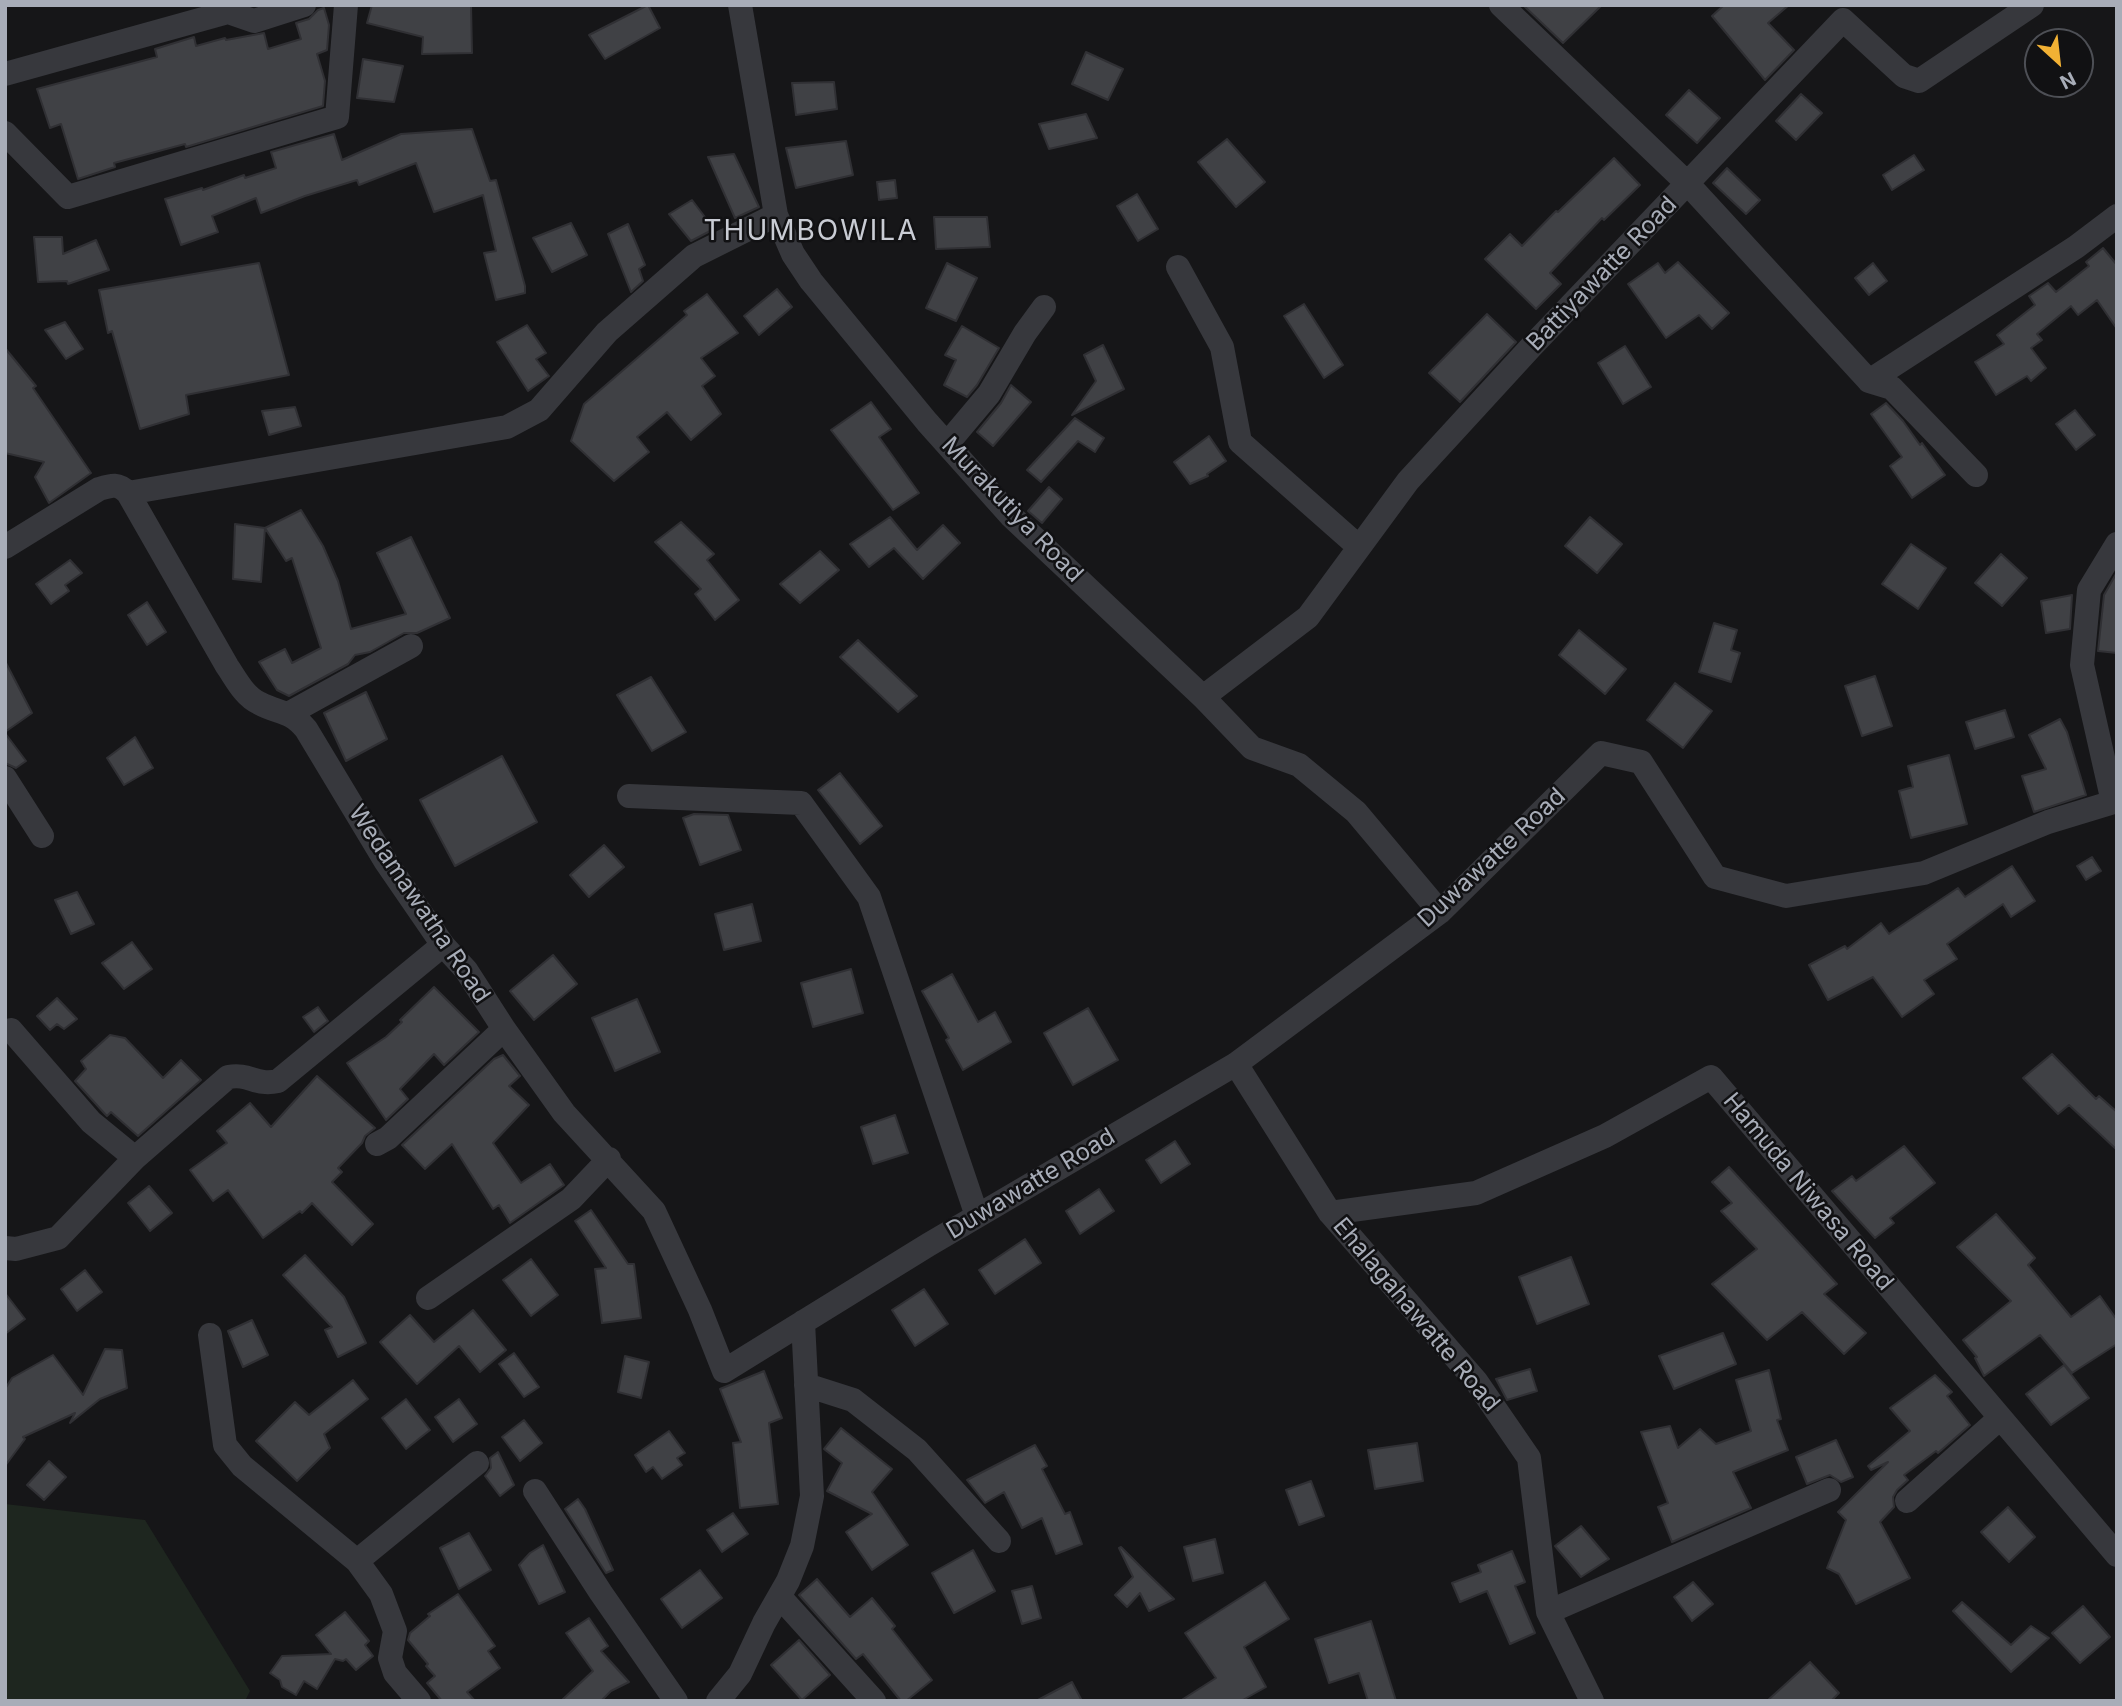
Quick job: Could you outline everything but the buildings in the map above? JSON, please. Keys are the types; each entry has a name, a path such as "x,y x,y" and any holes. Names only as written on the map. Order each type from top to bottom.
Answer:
{"street":[{"path":"5,74 231,9 254,21 304,5"},
{"path":"5,133 68,197 337,117 346,5"},
{"name":"Murakutiya Road","path":"740,5 776,215 793,254 811,281 1011,516 1203,697 1252,748 1299,765 1356,812 1440,912"},
{"path":"1501,5 1688,184 1869,381 1892,388 1976,475"},
{"name":"Battiyawatte Road","path":"1203,697 1308,617 1408,481 1531,347 1688,184 1838,13 1904,76 1919,80 2032,5"},
{"path":"5,547 99,489 113,485 122,487 128,493 507,427 540,410 607,332 694,256 776,215"},
{"path":"1869,381 2076,247 2113,228"},
{"path":"1178,267 1222,347 1240,442 1359,547"},
{"path":"947,444 989,394 1025,333 1044,307"},
{"name":"Wedamawatha Road","path":"128,493 227,666 242,687 260,704 296,717 306,729 386,862 443,945 466,970 504,1029 565,1113 654,1211 700,1310 724,1371 803,1322"},
{"path":"2115,802 2082,665 2089,590 2117,544"},
{"path":"288,714 411,646"},
{"name":"Duwawatte Road","path":"803,1322 1236,1064 1440,912 1601,753 1641,762 1715,877 1786,896 1924,873 2049,822 2115,802"},
{"path":"5,778 43,836"},
{"path":"629,796 801,803 869,897 977,1216"},
{"path":"5,1248 16,1249 58,1238 135,1158 228,1077 240,1074 264,1084 278,1081 443,945"},
{"path":"377,1144 408,1120 504,1029"},
{"path":"11,1030 91,1122 135,1158"},
{"name":"Ehalagahawatte Road","path":"1236,1064 1330,1213 1476,1381 1529,1458 1548,1612 1592,1701"},
{"name":"Hamuda Niwasa Road","path":"1330,1213 1476,1193 1605,1136 1710,1077 2117,1555"},
{"path":"428,1298 571,1199 609,1159"},
{"path":"718,1701 740,1674 764,1623 780,1597 802,1546 812,1496 803,1322"},
{"path":"210,1335 225,1446 243,1466 357,1561 381,1594 395,1631 390,1658 395,1673 419,1701"},
{"path":"806,1385 853,1400 918,1450 999,1541"},
{"path":"1907,1501 2000,1418"},
{"path":"357,1561 477,1463"},
{"path":"1548,1612 1829,1490"},
{"path":"535,1491 676,1701"},
{"path":"780,1597 874,1701"}],"shaded area":[{"path":"5,1504 145,1520 250,1691 245,1701 5,1701"}],"district":[{"name":"THUMBOWILA","path":"811,232"}]}
